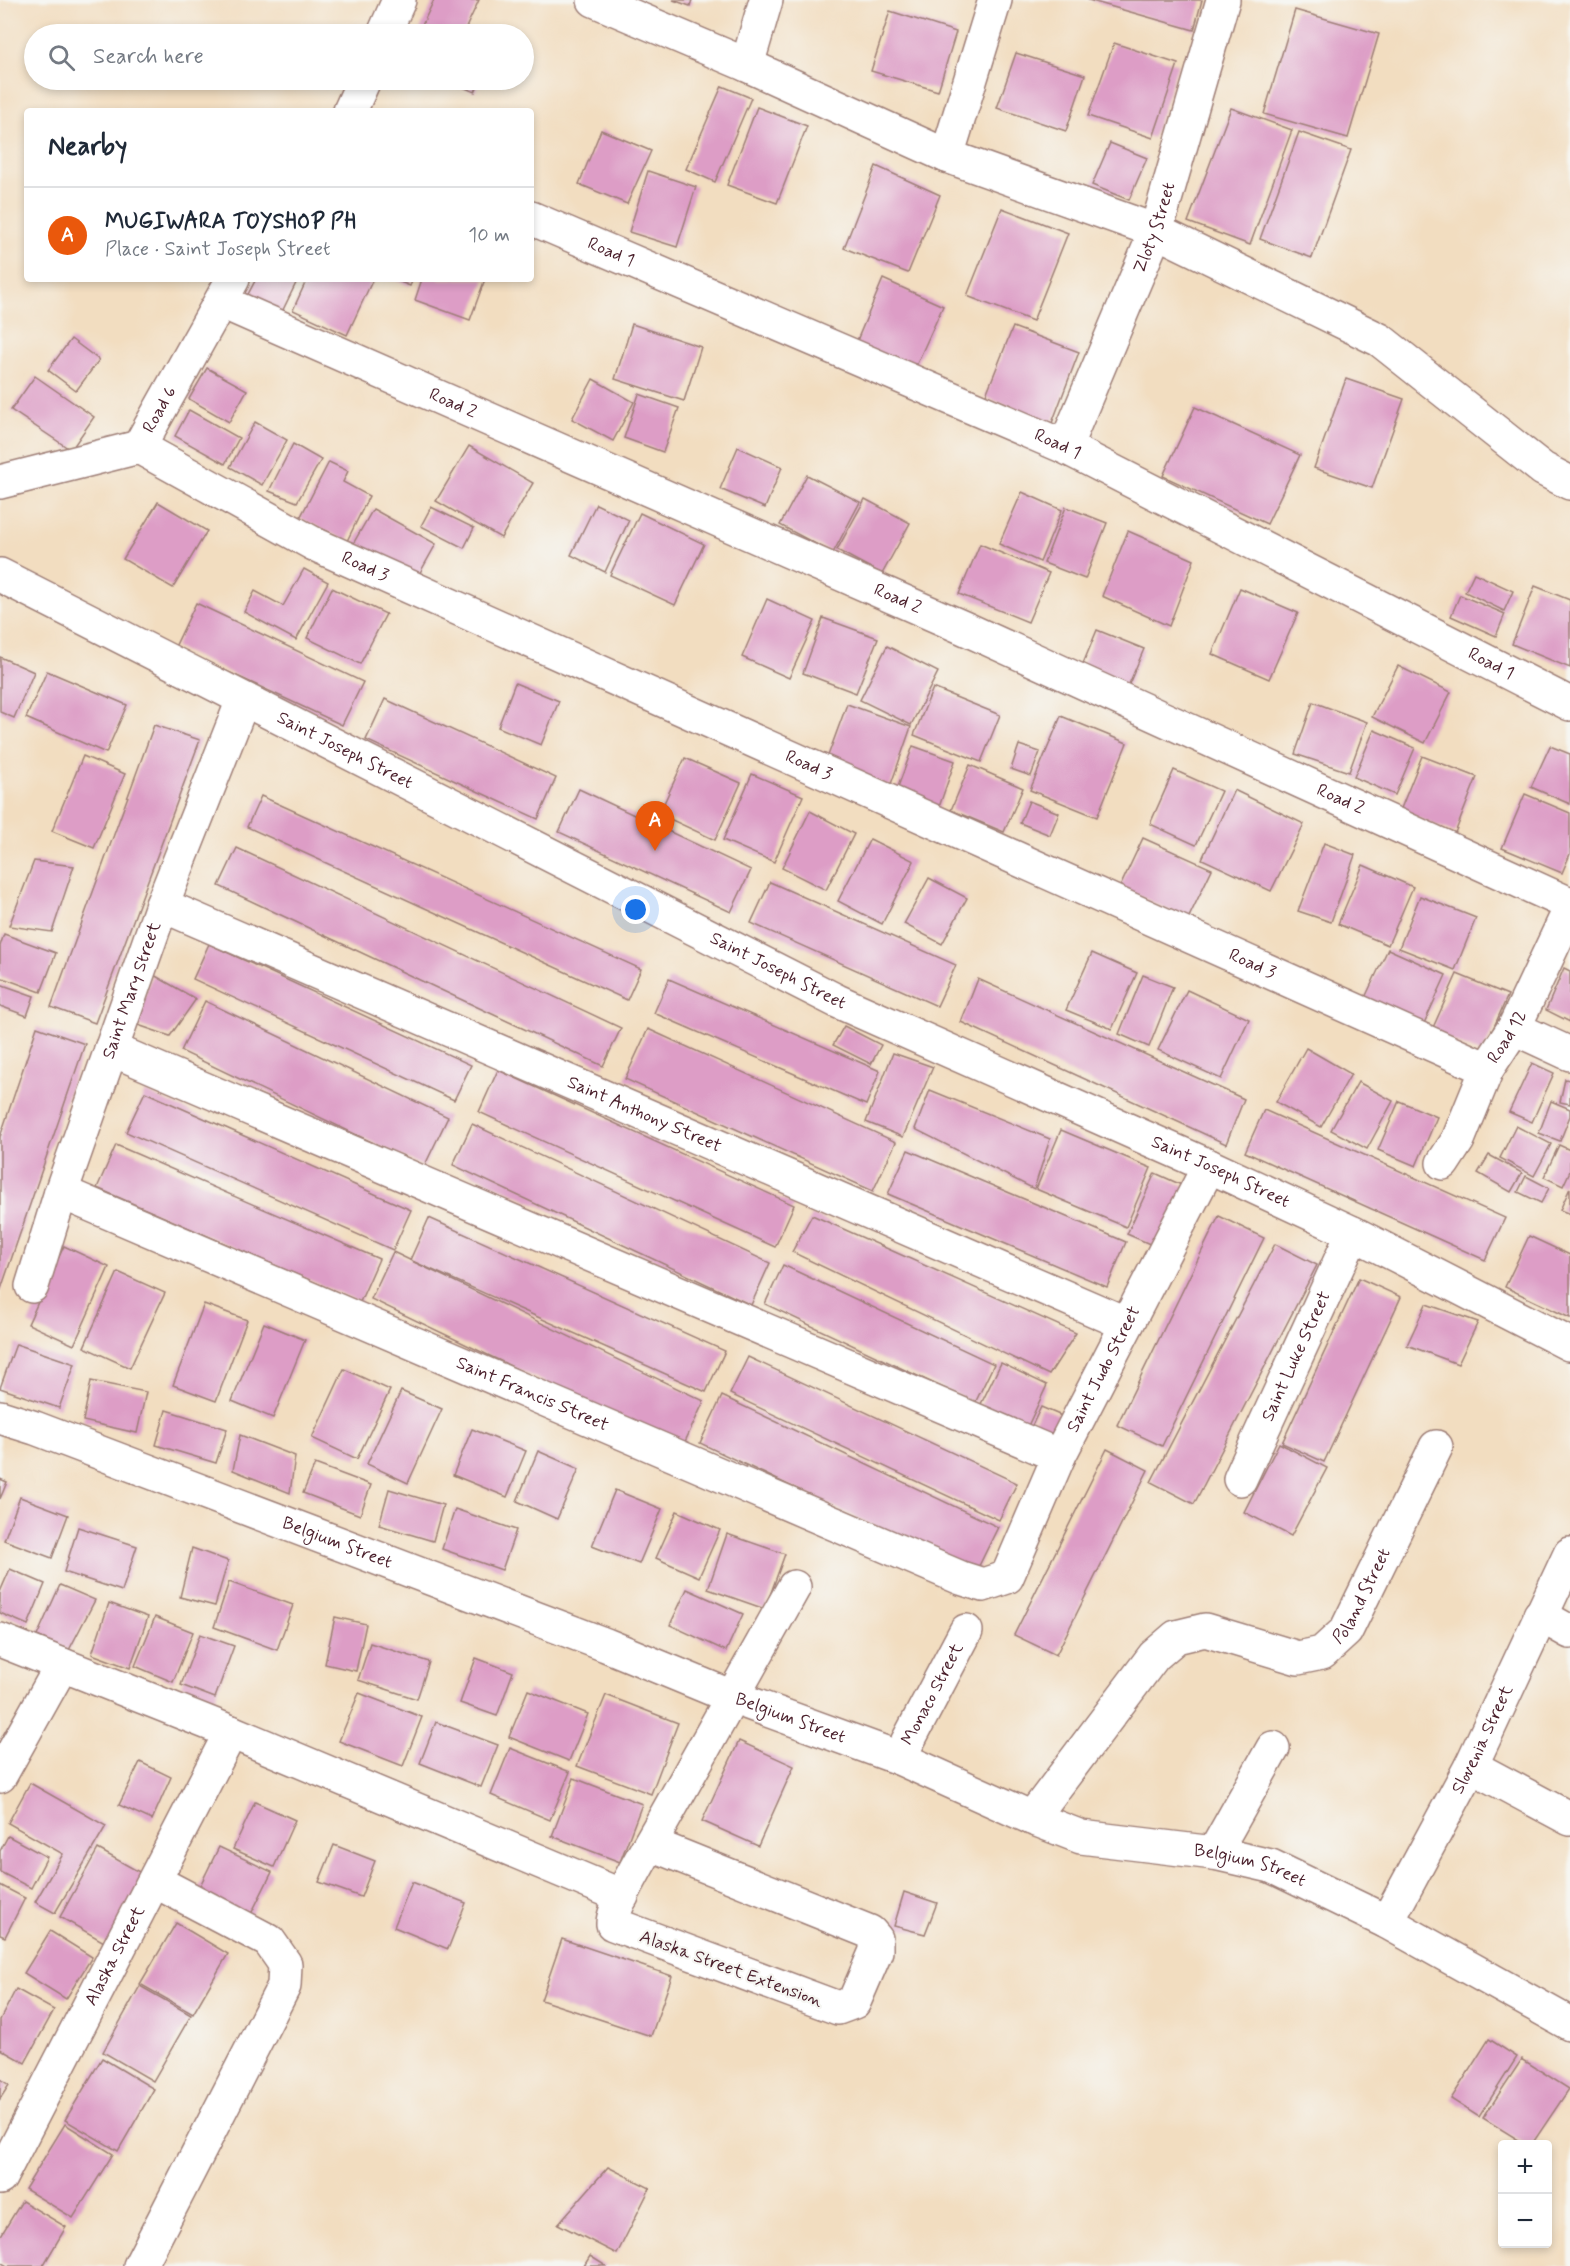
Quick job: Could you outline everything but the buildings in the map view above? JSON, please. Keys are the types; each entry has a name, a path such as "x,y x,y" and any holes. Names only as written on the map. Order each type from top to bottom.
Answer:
{"street":[{"path":"388,24 399,0"},
{"path":"594,0 747,65 947,156 1156,231 1380,340 1543,469 1570,483"},
{"path":"747,65 766,0"},
{"path":"947,156 995,0"},
{"name":"Zloty Street","path":"1065,447 1156,231 1223,0"},
{"path":"351,108 359,90"},
{"name":"Road 1","path":"534,219 1065,447 1570,704"},
{"name":"Road 6","path":"0,482 139,447 228,290"},
{"name":"Road 2","path":"228,290 1570,906"},
{"name":"Road 3","path":"139,447 314,544 1487,1069"},
{"name":"Saint Joseph Street","path":"0,575 837,1001 1209,1166 1353,1233 1569,1344"},
{"name":"Saint Mary Street","path":"32,1286 62,1192 162,905 243,700"},
{"name":"Saint Anthony Street","path":"162,905 1127,1324"},
{"name":"Road 12","path":"1443,1163 1458,1140 1487,1069 1514,1028 1570,906"},
{"path":"1514,1028 1570,1054"},
{"path":"111,1049 1059,1456"},
{"name":"Saint Judo Street","path":"1006,1577 1059,1456 1209,1166"},
{"name":"Saint Francis Street","path":"62,1192 961,1578 982,1585 1006,1577"},
{"name":"Saint Luke Street","path":"1240,1479 1353,1233"},
{"name":"Belgium Street","path":"0,1417 35,1428 595,1641 732,1697 899,1758 1032,1818 1081,1837 1214,1853 1271,1866 1387,1922 1570,2024"},
{"name":"Poland Street","path":"1032,1818 1154,1656 1176,1637 1204,1630 1298,1658 1322,1653 1346,1631 1436,1447"},
{"name":"Slovenia Street","path":"1387,1922 1471,1766 1570,1554"},
{"path":"0,1640 231,1732 622,1896 794,1587"},
{"path":"1540,1615 1570,1632"},
{"name":"Monaco Street","path":"899,1758 966,1631"},
{"path":"0,1776 62,1665"},
{"name":"Alaska Street","path":"0,2178 231,1732"},
{"path":"1214,1853 1273,1748"},
{"path":"1471,1766 1570,1820"},
{"name":"Alaska Street Extension","path":"622,1896 613,1919 613,1924 618,1927 838,2008 854,2002 876,1951 876,1939 870,1932 651,1844"},
{"path":"140,2266 284,1986 285,1975 285,1964 269,1941 155,1881"}],"place":[{"name":"MUGIWARA TOYSHOP PH","path":"655,851"}]}
